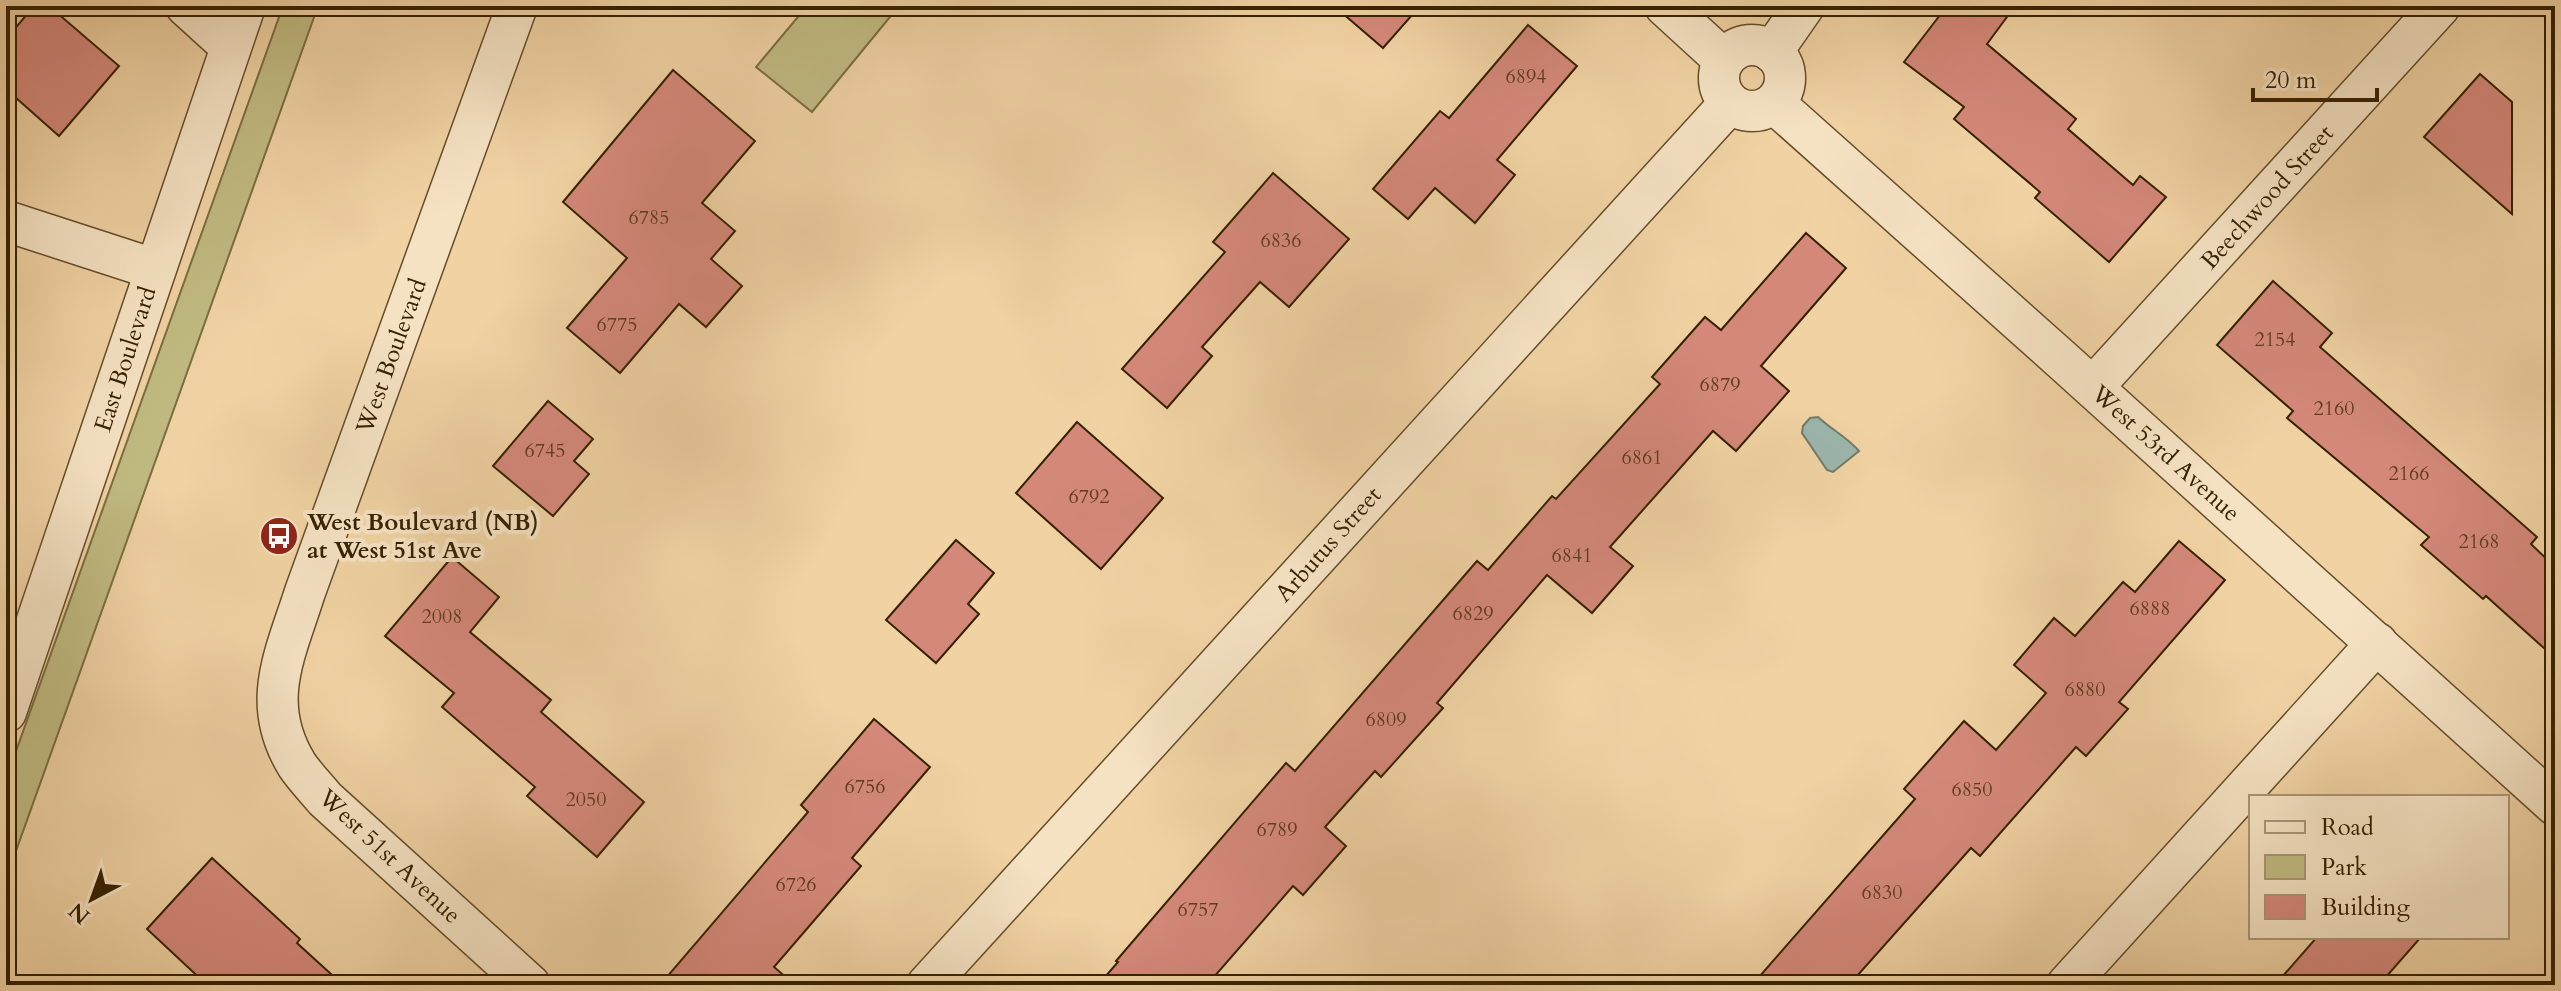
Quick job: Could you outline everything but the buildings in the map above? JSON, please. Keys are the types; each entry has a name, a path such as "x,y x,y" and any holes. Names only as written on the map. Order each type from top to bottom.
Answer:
{"street":[{"path":"186,6 230,46"},
{"name":"East Boulevard","path":"6,712 245,6"},
{"name":"West Boulevard","path":"276,709 280,673 305,592 517,6"},
{"path":"1665,6 1724,60"},
{"path":"1772,52 1804,6"},
{"name":"Beechwood Street","path":"2093,387 2440,6"},
{"path":"1752,45 1763,46 1772,52 1784,67 1786,77 1774,103 1756,111 1738,108 1730,103 1720,87 1719,77 1724,60 1732,51 1752,45"},
{"name":"Arbutus Street","path":"927,985 1730,103"},
{"name":"West 53rd Avenue","path":"1774,103 2555,805"},
{"path":"6,221 154,269"},
{"path":"2067,985 2377,643"},
{"name":"West 51st Avenue","path":"276,709 283,738 298,766 325,799 530,985"}],"green space":[{"path":"283,6 318,6 6,879 6,779"},
{"path":"807,6 899,6 812,112 756,67"}],"water":[{"path":"1818,417 1859,451 1833,472 1827,470 1802,433 1803,426 1810,418"}],"place":[{"name":"West Boulevard (NB) at West 51st Ave","path":"279,536"}]}
